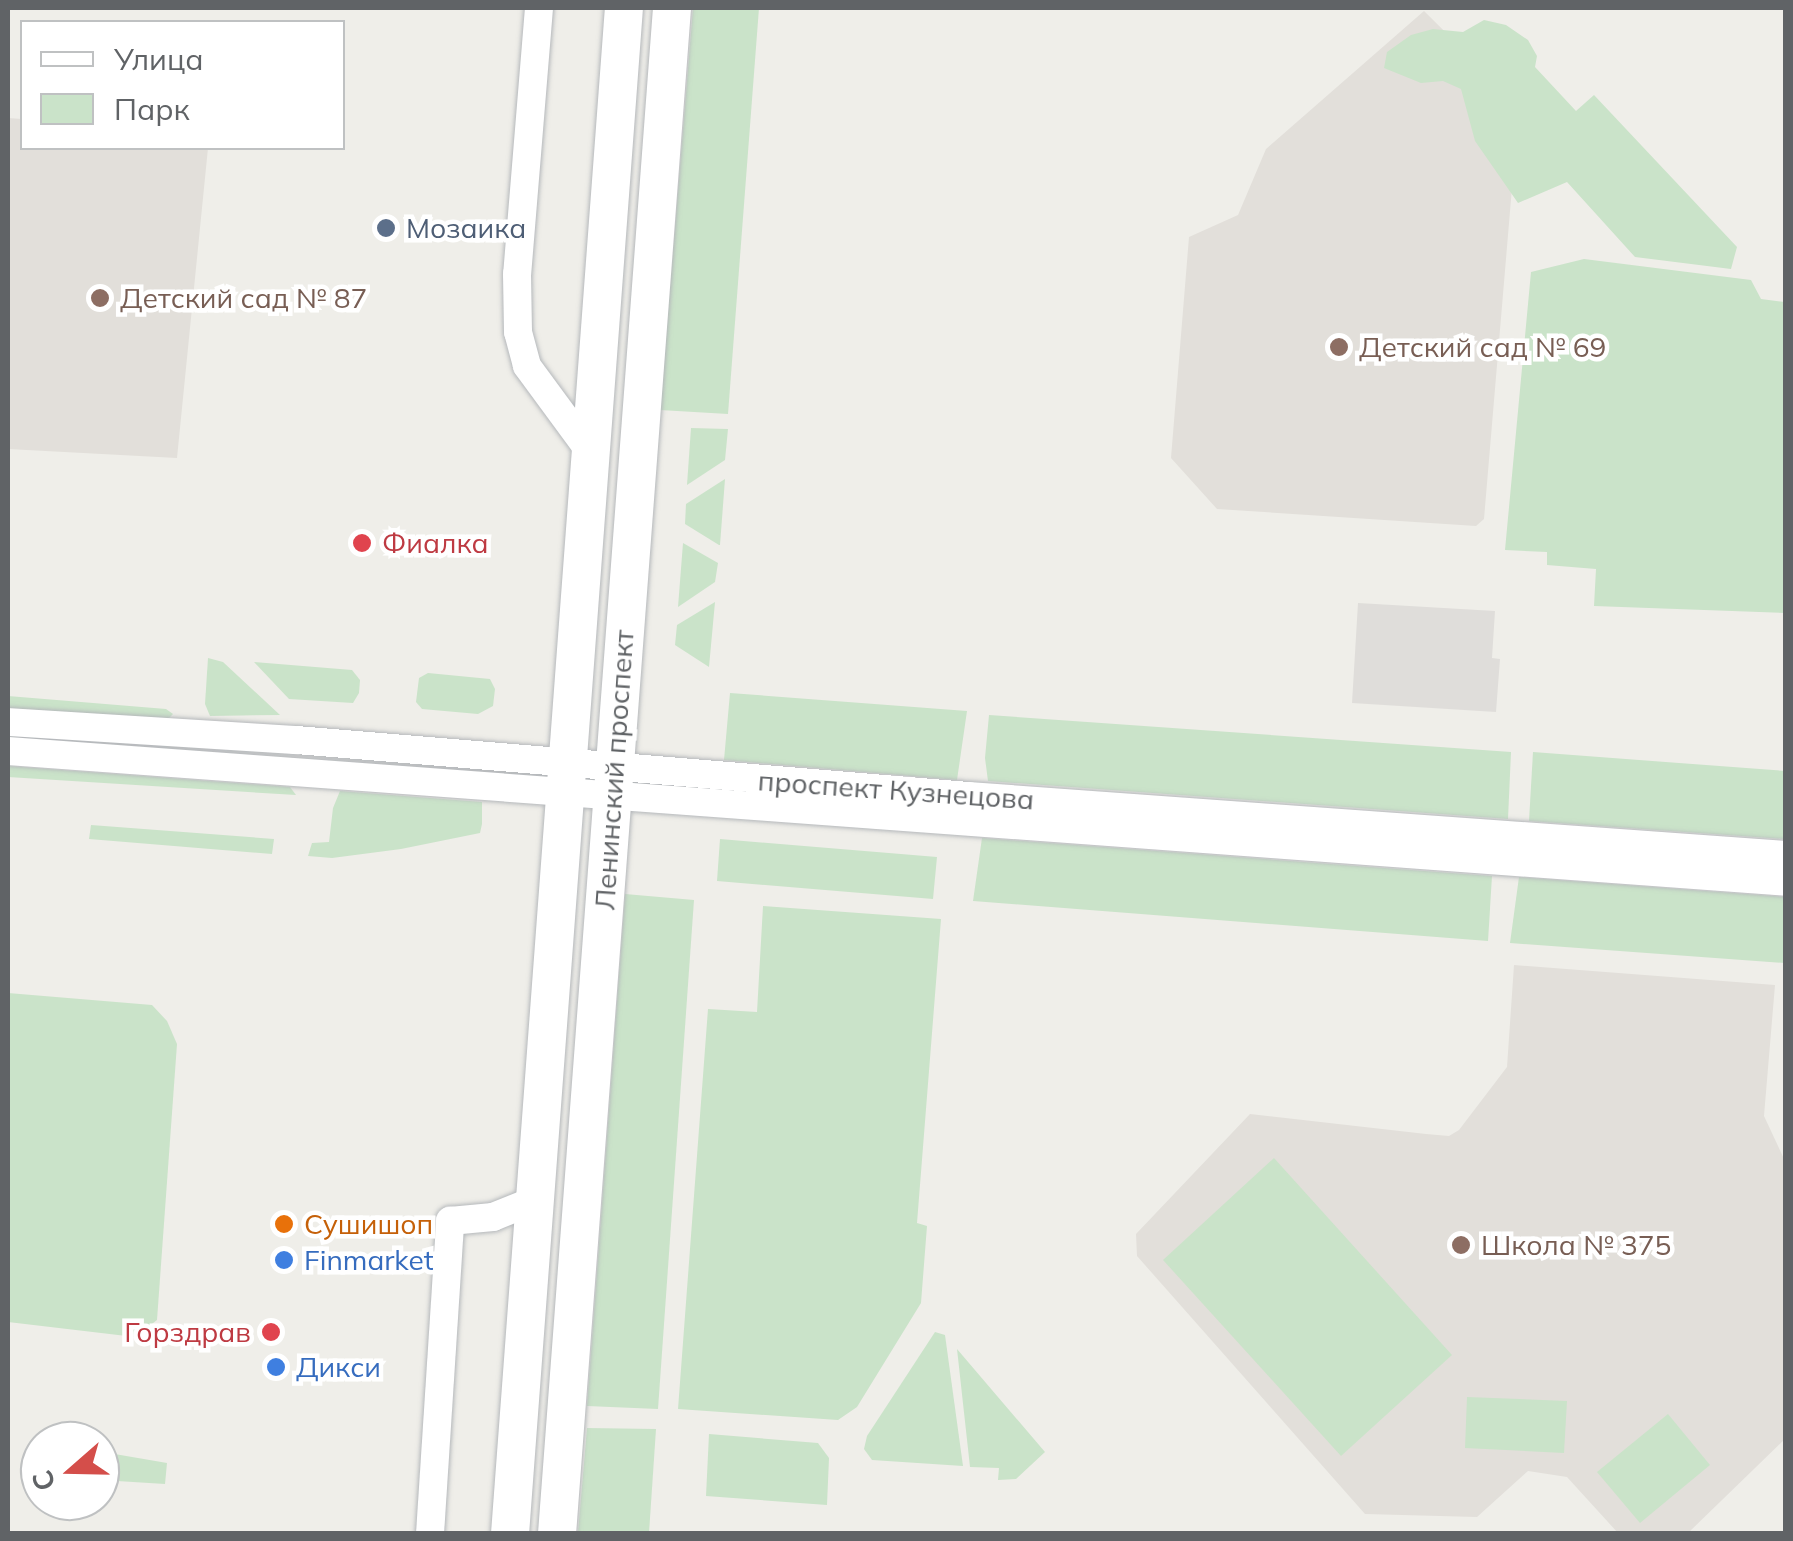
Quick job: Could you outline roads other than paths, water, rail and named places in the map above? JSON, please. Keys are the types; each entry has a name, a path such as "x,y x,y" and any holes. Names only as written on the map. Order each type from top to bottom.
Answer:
{"main road":[{"name":"Ленинский проспект","path":"510,1534 624,8"},
{"name":"Ленинский проспект","path":"557,1534 672,8"}],"street":[{"path":"539,8 517,274 518,332 528,366 590,453"},
{"name":"проспект Кузнецова","path":"8,722 566,778"},
{"name":"проспект Кузнецова","path":"8,751 566,778 1786,854"},
{"name":"проспект Кузнецова","path":"614,781 1786,882"},
{"path":"430,1534 450,1221 492,1218 535,1200"}],"place":[{"name":"Мозаика","path":"386,228"},
{"name":"Детский сад № 87","path":"100,298"},
{"name":"Детский сад № 69","path":"1339,347"},
{"name":"Фиалка","path":"362,543"},
{"name":"Сушишоп","path":"284,1224"},
{"name":"Школа № 375","path":"1461,1245"},
{"name":"Finmarket","path":"284,1260"},
{"name":"Горздрав","path":"271,1332"},
{"name":"Дикси","path":"276,1367"}]}
